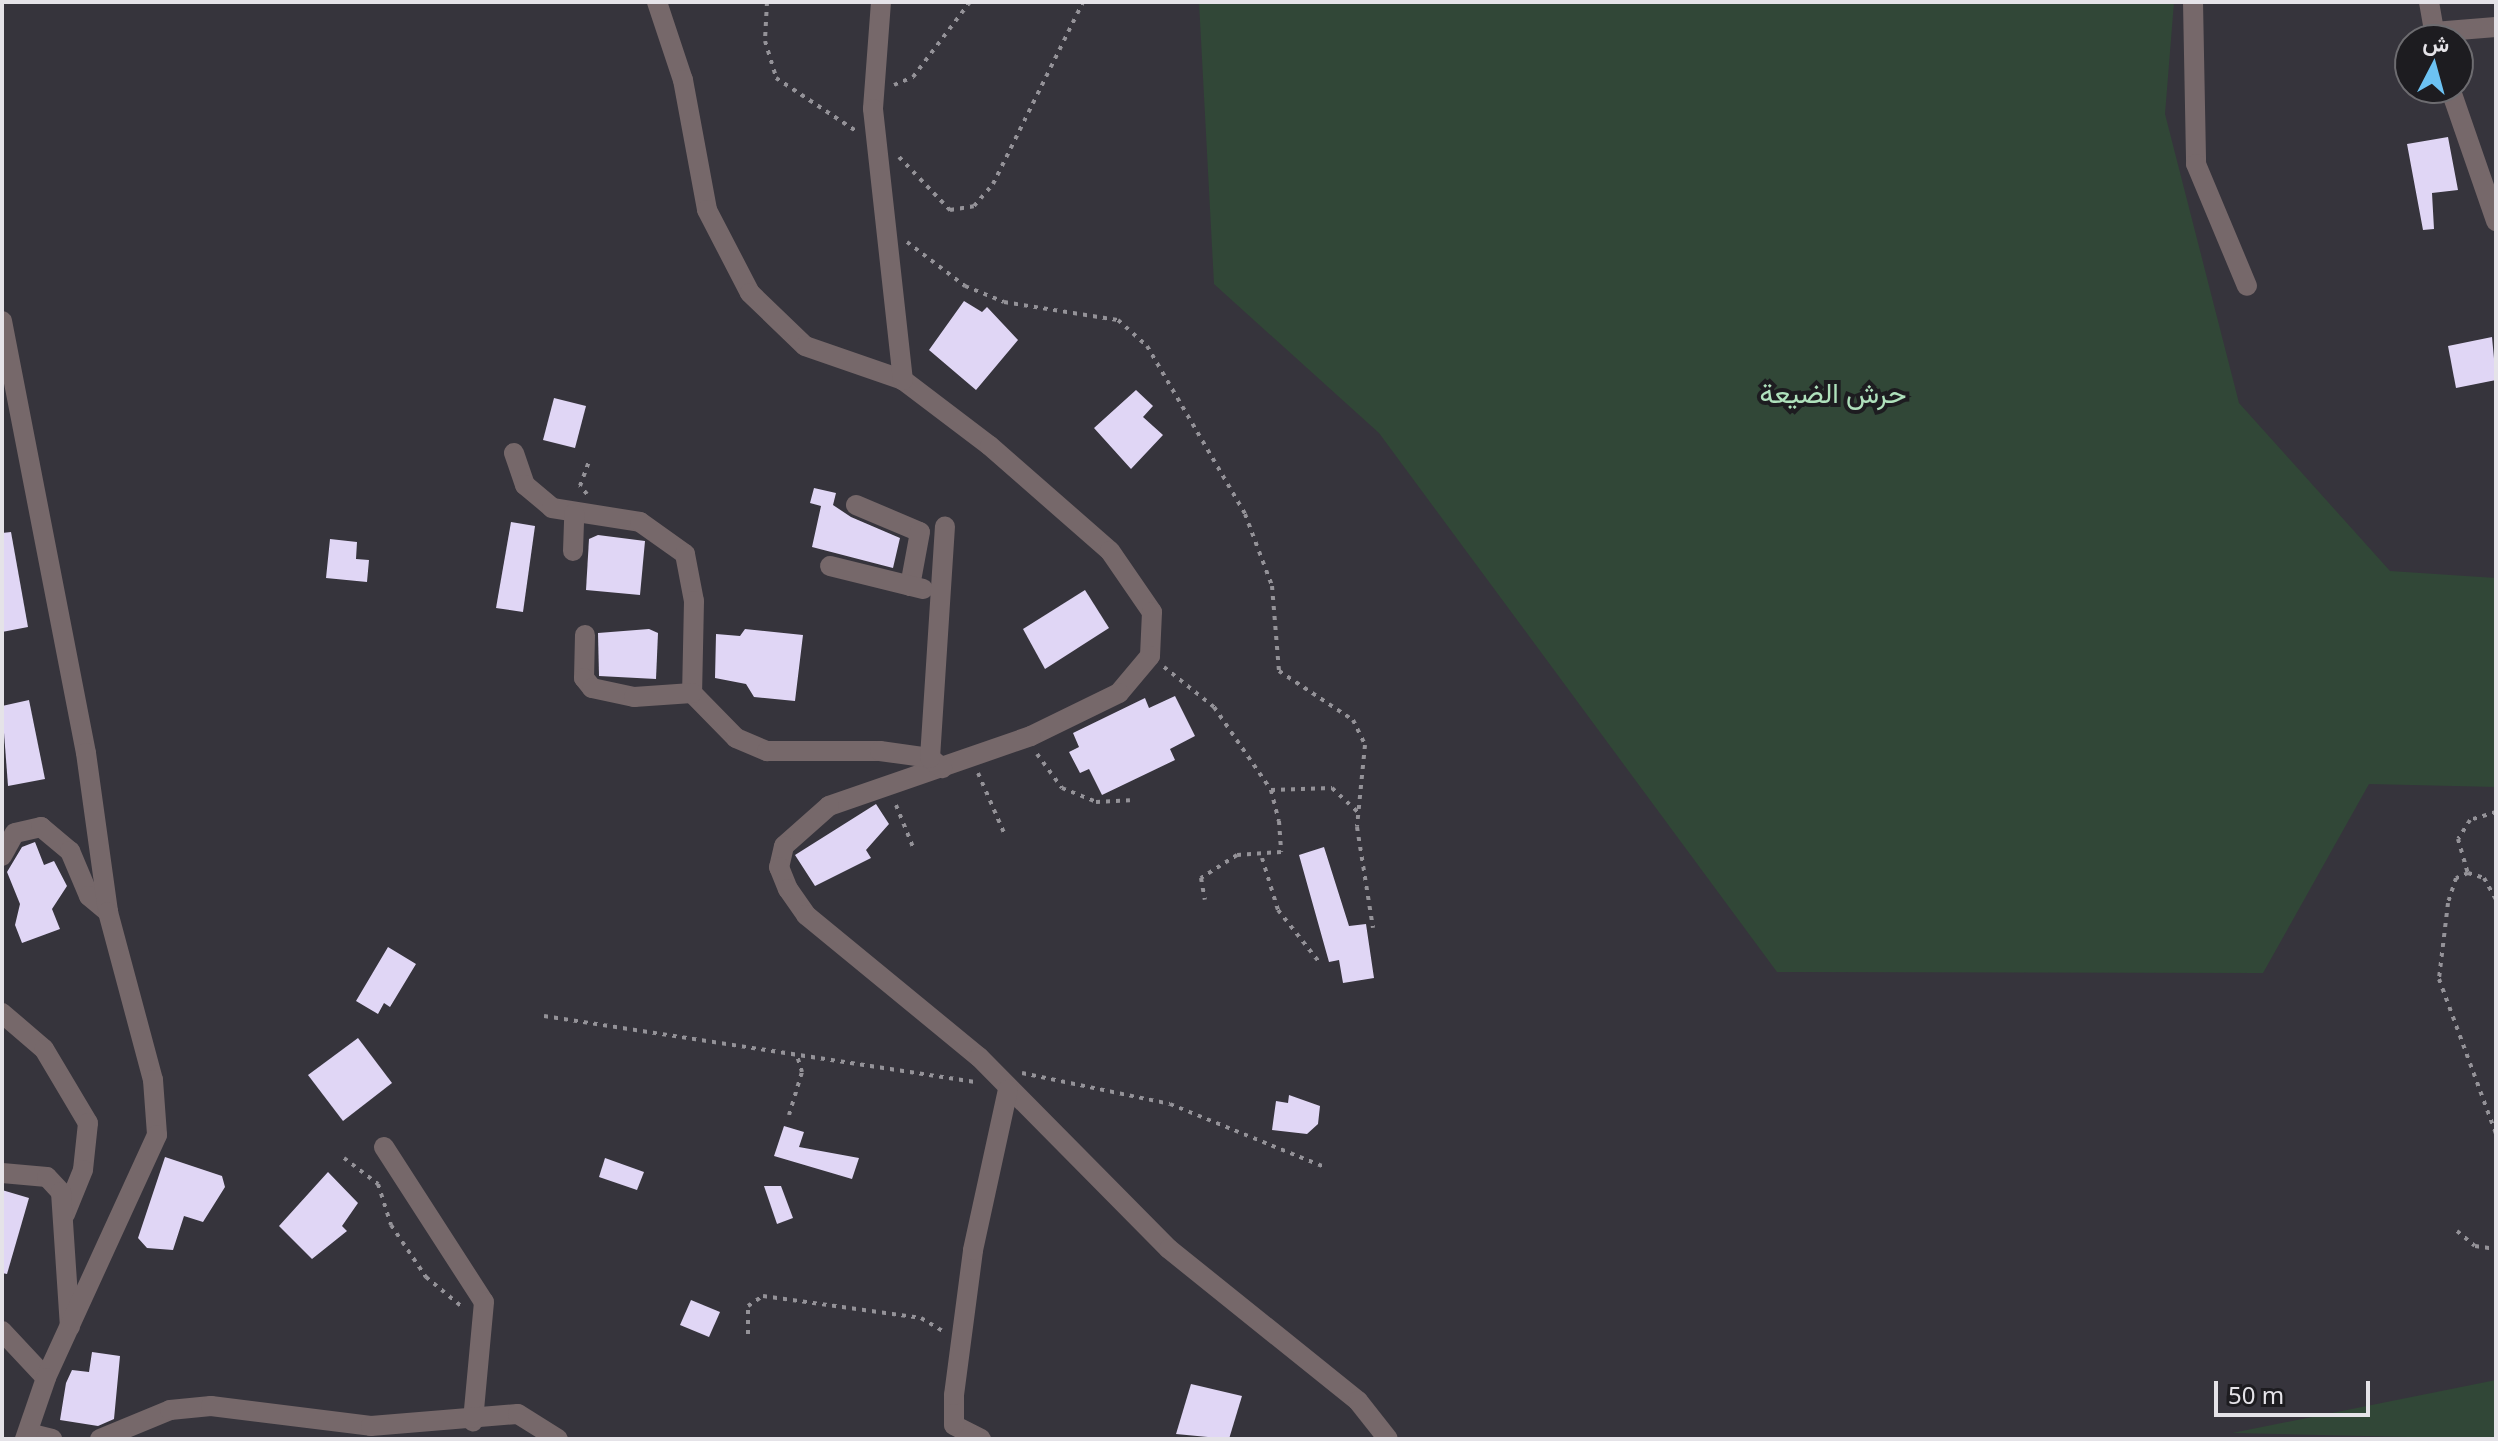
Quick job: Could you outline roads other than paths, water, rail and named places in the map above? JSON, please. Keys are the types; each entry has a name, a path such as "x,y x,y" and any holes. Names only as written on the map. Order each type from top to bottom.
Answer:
{"street":[{"path":"657,2 683,80 707,210 750,293 805,346 903,380 1067,507 1110,551 1152,612 1150,656 1119,693 1031,736 970,756 936,763 829,806 798,829 779,867 806,915 1002,1083 1169,1249 1358,1401 1388,1439"},
{"path":"881,2 873,94 886,147 888,224 903,380"},
{"path":"2193,2 2196,164 2247,286"},
{"path":"2429,2 2433,24"},
{"path":"2474,30 2496,27"},
{"path":"2456,104 2496,221"},
{"path":"2,321 86,753 108,912 153,1080 157,1135 46,1378 27,1436 52,1439"},
{"path":"514,453 525,485 552,508 622,517 661,532 685,554 694,601 692,693 736,738 767,751 936,763"},
{"path":"856,505 920,532 910,586"},
{"path":"573,551 574,513"},
{"path":"936,763 939,593 945,526"},
{"path":"830,566 939,593"},
{"path":"585,635 584,678 592,688 634,697 692,693"},
{"path":"2,856 15,833 41,827 70,851 89,896 108,912"},
{"path":"2,1013 44,1049 88,1123 83,1170 65,1214"},
{"path":"981,1439 954,1425 960,1337 1002,1083"},
{"path":"384,1147 408,1194 476,1279 486,1324 473,1421"},
{"path":"2,1173 47,1177 65,1214 70,1327"},
{"path":"2,1331 46,1378"},
{"path":"100,1439 192,1406 371,1426 473,1421 518,1414 558,1439"}],"park label":[{"name":"حرش الضيعة","path":"1833,392"}]}
